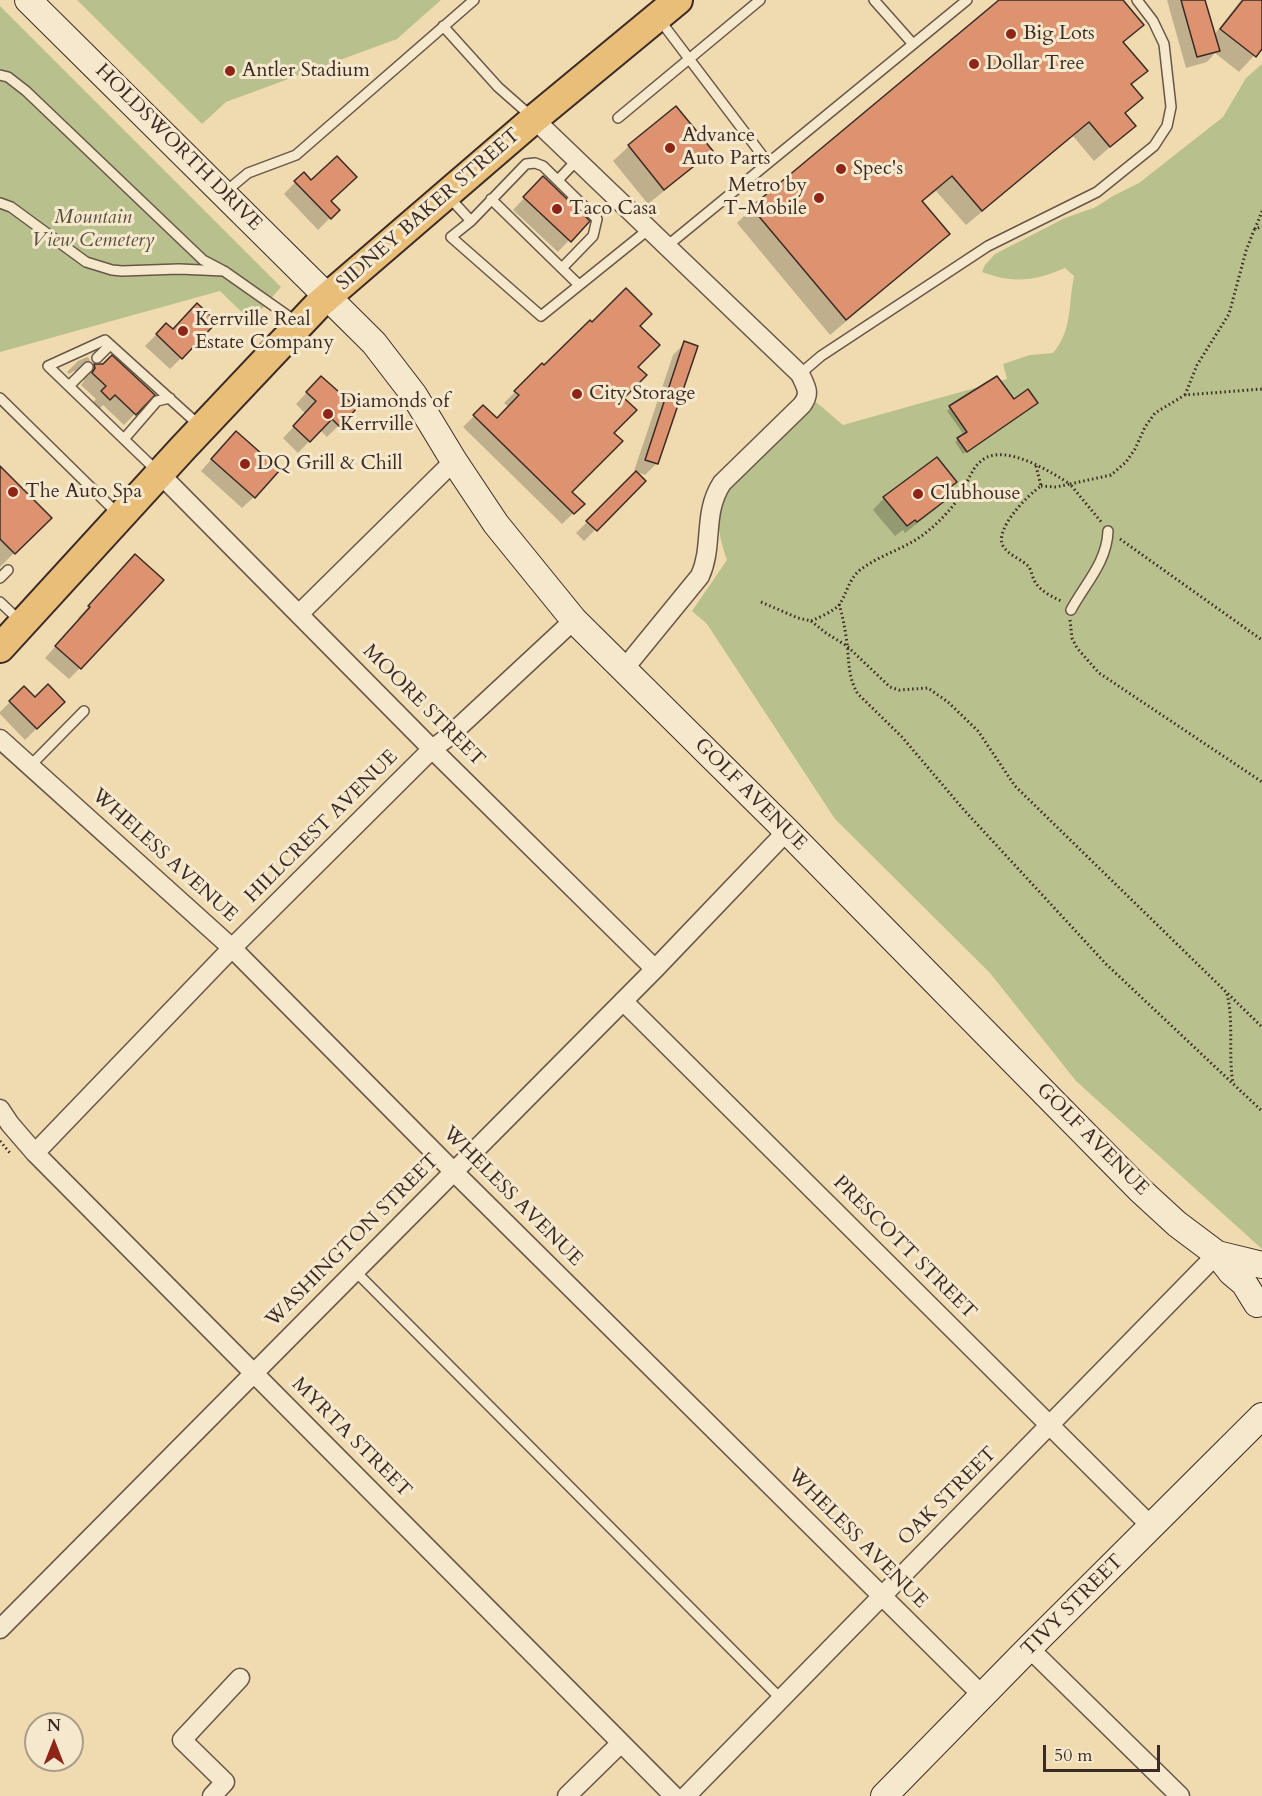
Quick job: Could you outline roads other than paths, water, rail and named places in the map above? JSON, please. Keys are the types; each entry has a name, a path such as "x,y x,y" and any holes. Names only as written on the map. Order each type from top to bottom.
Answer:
{"main road":[{"name":"HOLDSWORTH DRIVE","path":"28,0 328,297"},
{"name":"SIDNEY BAKER STREET","path":"0,648 202,427 328,297 534,118 668,9"},
{"name":"GOLF AVENUE","path":"328,297 374,343 414,395 496,524 574,620 1140,1190 1177,1224 1217,1254 1231,1272 1244,1283 1259,1311"},
{"name":"GOLF AVENUE","path":"1217,1254 1262,1265"},
{"path":"1259,1311 1257,1291 1262,1278"},
{"name":"TIVY STREET","path":"884,1796 1262,1416"}],"street":[{"path":"534,118 800,374 808,392 807,399 722,483 714,495 706,563 700,576 624,669"},
{"path":"300,614 454,461"},
{"name":"MOORE STREET","path":"160,474 432,749 655,969"},
{"name":"HILLCREST AVENUE","path":"35,1153 232,948 432,749 447,738 574,620"},
{"name":"WHELESS AVENUE","path":"0,739 232,948 453,1172 983,1696"},
{"name":"WASHINGTON STREET","path":"0,1629 655,969 786,831"},
{"name":"PRESCOTT STREET","path":"623,1001 1152,1527"},
{"name":"MYRTA STREET","path":"3,1122 674,1796"},
{"name":"OAK STREET","path":"686,1796 1217,1254"},
{"path":"1029,1648 1180,1796"},
{"path":"212,1796 225,1782 182,1740 240,1678"},
{"path":"567,1796 621,1743"}],"lane":[{"path":"224,193 248,174 296,155 474,0"},
{"path":"618,118 760,0"},
{"path":"874,0 913,44"},
{"path":"667,246 967,0"},
{"path":"800,374 821,356 988,246 1097,192 1154,146 1167,126 1171,107 1164,44 1153,21 1137,0"},
{"path":"668,9 690,60 768,163"},
{"path":"443,26 498,87 534,118"},
{"path":"0,75 8,77 26,91 203,260 224,271 300,325"},
{"path":"558,180 577,160"},
{"path":"562,268 593,236 597,219 543,166 535,163 526,164 471,221 451,237 541,316 649,229"},
{"path":"446,195 471,221"},
{"path":"491,199 579,285"},
{"path":"0,203 10,207 86,262 112,270 224,271"},
{"path":"160,474 48,366 105,340 202,427"},
{"path":"97,358 110,345"},
{"path":"69,386 88,367"},
{"path":"0,398 120,517"},
{"path":"124,439 158,401 170,398"},
{"path":"1071,610 1099,565 1108,542 1108,531"},
{"path":"0,578 8,570"},
{"path":"0,602 23,623"},
{"path":"30,766 84,711"},
{"path":"355,1271 781,1699"}],"place":[{"name":"Big Lots","path":"1011,34"},
{"name":"Dollar Tree","path":"974,64"},
{"name":"Antler Stadium","path":"230,71"},
{"name":"Advance Auto Parts","path":"670,148"},
{"name":"Spec's","path":"841,169"},
{"name":"Metro by T-Mobile","path":"819,198"},
{"name":"Taco Casa","path":"557,209"},
{"name":"Kerrville Real Estate Company","path":"183,331"},
{"name":"City Storage","path":"577,394"},
{"name":"Diamonds of Kerrville","path":"328,414"},
{"name":"DQ Grill & Chill","path":"245,464"},
{"name":"The Auto Spa","path":"13,492"},
{"name":"Clubhouse","path":"918,494"}],"park label":[{"name":"Mountain View Cemetery","path":"93,230"}]}
